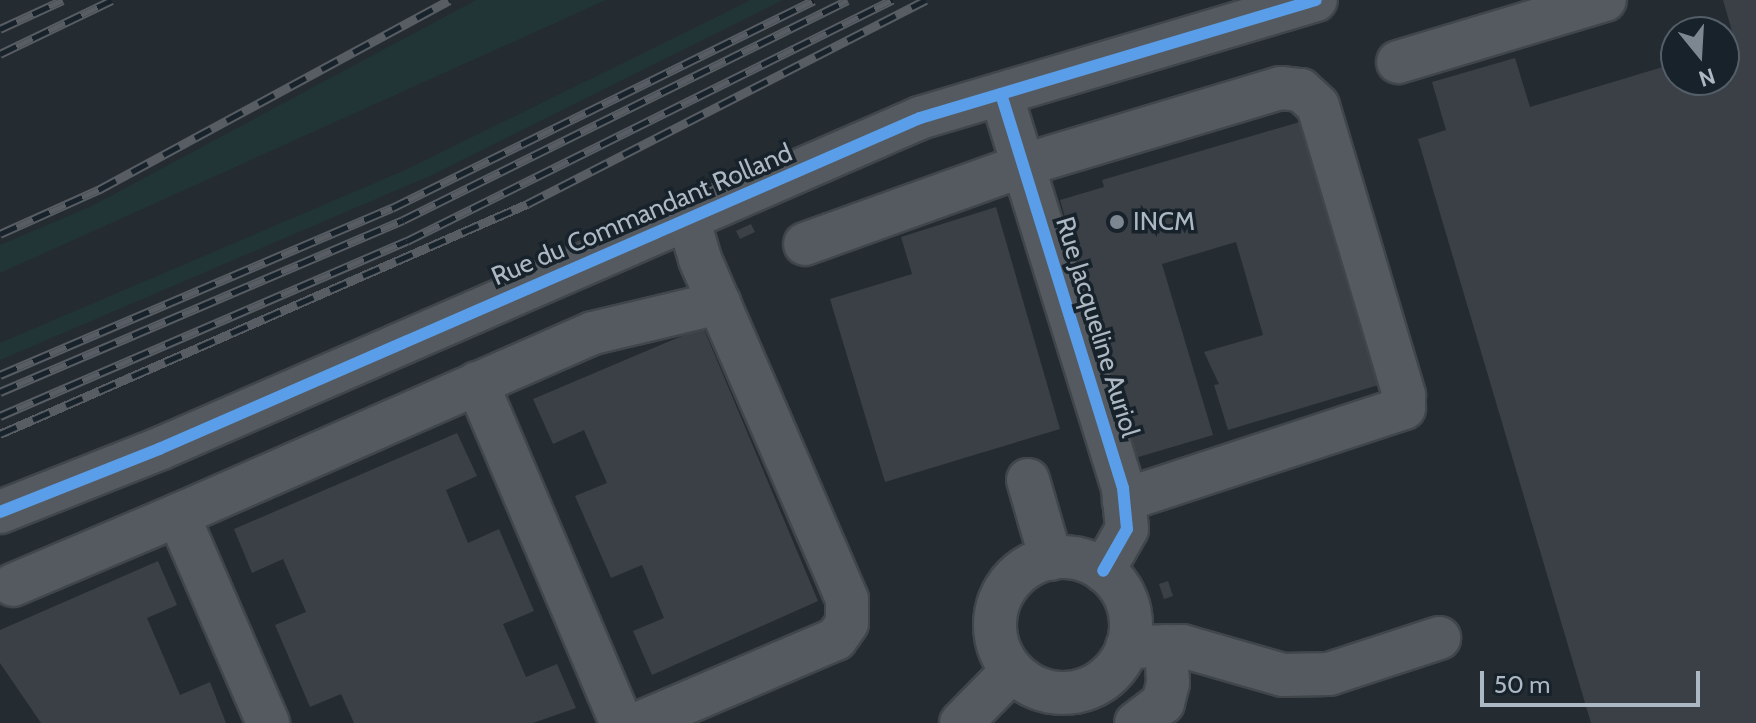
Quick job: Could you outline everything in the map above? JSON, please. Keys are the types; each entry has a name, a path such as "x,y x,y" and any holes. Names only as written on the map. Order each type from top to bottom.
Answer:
{"street":[{"name":"Rue du Commandant Rolland","path":"0,512 159,449 920,118 1316,0"},
{"path":"1398,62 1605,0"},
{"path":"805,244 1024,165 1281,88 1301,90 1318,106 1396,365 1404,408 1390,417 1124,500"},
{"name":"Rue Jacqueline Auriol","path":"1001,94 1124,500 1127,529 1103,571"},
{"path":"639,723 836,639 847,623 847,599 719,303 688,218"},
{"path":"13,585 593,333 719,303"},
{"path":"477,383 621,723"},
{"path":"1028,480 1051,559"},
{"path":"178,515 268,723"},
{"path":"1136,723 1163,703 1168,683 1147,647 1123,593 1103,571 1081,560 1051,559 1014,577 997,609 997,642 1012,671 1040,689 1073,693 1107,678 1147,647 1234,658 1283,675 1329,674 1439,638"},
{"path":"961,723 1012,671"}],"green space":[{"path":"476,0 606,0 0,273 0,245 92,206"},
{"path":"751,0 783,0 432,175 0,360 0,343 403,171"}],"building":[{"path":"1723,0 1756,0 1756,723 1591,723 1418,139 1446,130 1432,82 1515,58 1530,107 1660,68 1660,96 1740,96 1740,16 1728,16"},
{"path":"1303,121 1382,384 1228,430 1214,385 1219,384 1204,352 1263,335 1236,242 1162,264 1213,435 1135,458 1060,200 1104,187 1102,180"},
{"path":"996,207 1060,429 885,482 830,299 912,274 901,237"},
{"path":"751,224 755,232 740,239 736,231"},
{"path":"703,327 818,601 652,675 633,631 664,618 642,565 611,578 575,496 607,483 584,430 553,444 533,399"},
{"path":"457,433 477,476 446,490 468,543 499,529 534,611 503,624 526,677 557,664 576,708 533,723 354,723 341,694 310,707 275,625 306,612 283,559 252,573 234,529"},
{"path":"158,561 177,605 147,618 180,695 210,682 226,723 41,723 0,663 0,630"},
{"path":"1168,581 1173,596 1164,599 1159,584"}],"railway":[{"path":"0,29 63,0"},
{"path":"0,54 112,0"},
{"path":"0,234 100,189 449,0"},
{"path":"0,375 392,208 814,0"},
{"path":"0,392 403,220 848,0"},
{"path":"0,416 407,241 892,0"},
{"path":"0,434 527,204 926,0"}],"cycle path":[{"path":"0,512 159,449 920,118 1316,0"},
{"path":"1001,94 1123,488 1127,529 1103,571"}],"place":[{"name":"INCM","path":"1117,222"}]}
